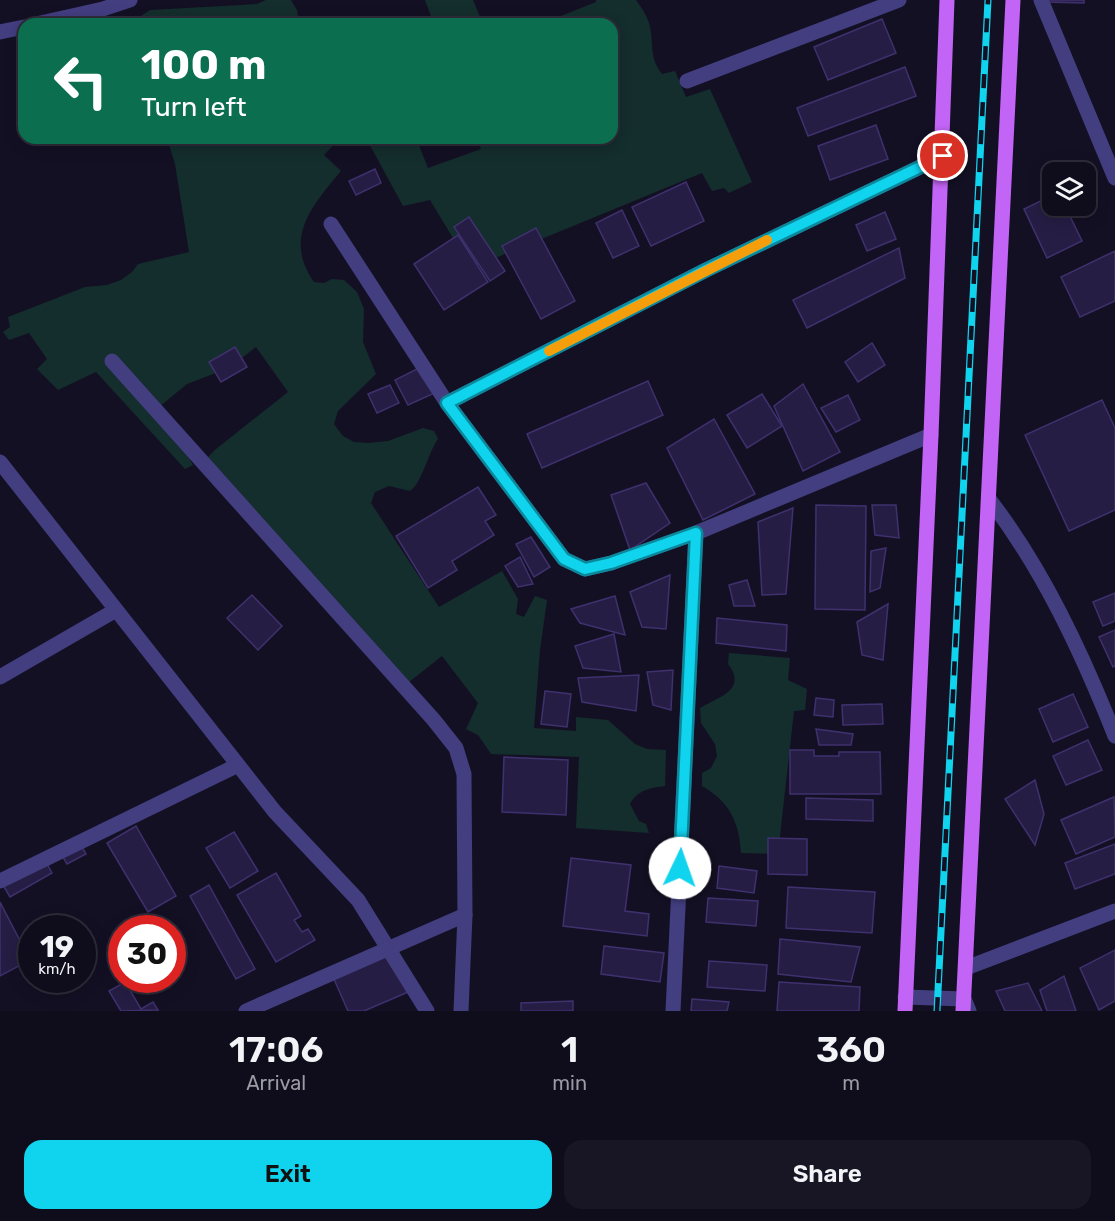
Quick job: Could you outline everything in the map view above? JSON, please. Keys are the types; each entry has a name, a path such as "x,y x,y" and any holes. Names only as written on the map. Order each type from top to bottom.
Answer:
{"main road":[{"path":"905,1004 943,156 947,0"},
{"path":"966,1007 966,968 1013,0"}],"street":[{"path":"63,18 103,9 129,0"},
{"path":"687,81 899,0"},
{"path":"1041,0 1115,178"},
{"path":"0,32 18,28"},
{"path":"447,403 706,270 943,156"},
{"path":"331,224 447,403 564,559 585,569 611,563 696,533 931,435"},
{"path":"112,361 456,747 464,774 465,915 461,1011"},
{"path":"1,467 275,812 358,900 427,1011"},
{"path":"988,499 1009,526 1055,602 1115,736"},
{"path":"673,1011 696,533"},
{"path":"0,677 116,610"},
{"path":"0,881 238,765"},
{"path":"966,968 1115,911"},
{"path":"246,1011 465,915"},
{"path":"905,1004 966,1007"}],"green space":[{"path":"266,0 291,0 297,10 298,18 138,18 150,10 257,4"},
{"path":"425,0 473,0 480,18 432,18"},
{"path":"596,0 636,0 649,23 658,68 662,74 675,71 686,97 710,89 752,182 729,193 724,188 712,191 702,173 471,268 430,200 403,206 369,144 418,144 428,168 481,149 479,144 618,144 618,18 556,18 596,2"},
{"path":"169,144 334,144 324,155 341,171 320,197 305,223 301,237 301,251 305,266 314,282 344,280 357,292 364,309 363,342 376,374 338,411 334,424 343,436 354,442 368,443 388,441 423,428 434,431 438,439 414,487 410,491 389,486 375,492 371,503 439,607 502,571 518,599 516,614 524,617 535,596 547,600 540,650 534,728 576,731 576,717 608,720 635,744 647,749 666,750 665,786 644,790 630,804 639,821 646,824 649,833 576,828 579,757 491,754 478,735 466,729 478,703 442,656 404,686 205,460 288,392 256,347 229,368 187,384 159,407 193,465 185,469 96,372 58,390 37,369 47,359 29,333 9,340 3,332 10,327 8,317 85,287 107,285 121,280 138,264 189,252 175,164"},
{"path":"729,653 790,658 788,680 807,689 805,710 794,711 778,854 741,853 738,832 731,814 720,799 702,786 702,773 711,768 717,756 715,744 701,723 700,708 728,692 733,686 735,680 728,664"}],"building":[{"path":"1046,0 1084,0 1084,3 1046,2"},
{"path":"882,19 896,53 828,80 814,47"},
{"path":"905,67 916,96 808,136 797,108"},
{"path":"876,125 888,159 830,180 818,146"},
{"path":"375,169 381,183 356,195 349,181"},
{"path":"686,182 704,221 651,246 632,207"},
{"path":"1042,200 1042,216 1070,216 1082,241 1047,258 1024,209"},
{"path":"622,210 639,246 613,258 596,223"},
{"path":"885,212 896,239 867,251 856,225"},
{"path":"469,217 505,271 490,281 454,227"},
{"path":"536,228 575,301 541,319 502,246"},
{"path":"458,235 488,282 444,310 414,264"},
{"path":"899,248 905,278 807,328 793,300"},
{"path":"1115,251 1115,301 1080,317 1061,277"},
{"path":"872,343 885,365 858,382 845,362"},
{"path":"235,347 247,367 221,382 209,362"},
{"path":"421,367 437,392 408,405 395,380"},
{"path":"648,381 663,415 542,468 527,434"},
{"path":"803,384 840,452 803,471 774,406"},
{"path":"390,385 399,403 377,413 368,394"},
{"path":"762,394 782,426 747,448 727,415"},
{"path":"848,395 860,420 836,432 821,408"},
{"path":"1102,400 1115,428 1115,510 1069,531 1025,435"},
{"path":"714,419 755,494 703,520 667,448"},
{"path":"646,483 670,523 630,550 611,495"},
{"path":"478,487 496,515 485,521 494,535 452,561 457,570 428,588 396,536"},
{"path":"816,505 866,506 865,610 815,609"},
{"path":"872,505 896,505 899,538 875,535"},
{"path":"793,508 786,594 762,595 758,522"},
{"path":"531,537 550,567 534,577 516,544"},
{"path":"886,548 880,588 870,592 871,551"},
{"path":"520,557 533,584 518,587 505,566"},
{"path":"670,575 666,629 642,627 630,592"},
{"path":"747,580 755,606 734,606 729,585"},
{"path":"1115,593 1115,621 1103,626 1093,602"},
{"path":"252,595 282,626 258,650 227,618"},
{"path":"615,596 625,635 580,623 571,609"},
{"path":"888,604 883,660 862,655 857,622"},
{"path":"717,618 787,625 786,651 716,643"},
{"path":"1115,630 1115,666 1113,667 1099,637"},
{"path":"614,634 621,672 583,668 575,646"},
{"path":"673,670 671,710 653,705 647,672"},
{"path":"639,675 636,711 582,702 578,678"},
{"path":"545,691 571,694 567,727 541,724"},
{"path":"1073,694 1088,727 1053,742 1039,709"},
{"path":"816,698 834,700 833,717 814,715"},
{"path":"882,704 883,724 843,725 842,705"},
{"path":"816,729 853,734 851,745 819,745"},
{"path":"1088,740 1102,770 1066,785 1053,756"},
{"path":"790,750 814,750 814,756 839,756 839,752 880,752 881,794 790,794"},
{"path":"504,757 568,760 566,815 502,812"},
{"path":"1035,780 1044,814 1035,845 1005,799"},
{"path":"1114,797 1115,837 1076,854 1061,820"},
{"path":"806,798 873,800 873,821 806,819"},
{"path":"136,826 176,896 148,912 107,843"},
{"path":"234,832 258,871 230,888 206,848"},
{"path":"76,837 86,854 67,864 58,848"},
{"path":"768,838 807,839 807,875 768,874"},
{"path":"1115,844 1115,874 1075,889 1065,863"},
{"path":"42,855 52,873 10,897 0,880"},
{"path":"571,858 631,865 625,911 649,914 647,936 563,926"},
{"path":"719,866 757,871 754,893 717,888"},
{"path":"276,873 301,916 294,920 302,932 308,929 315,940 276,962 237,895"},
{"path":"209,885 255,969 236,979 190,896"},
{"path":"788,887 875,892 872,933 786,928"},
{"path":"708,898 758,901 756,926 706,922"},
{"path":"0,902 18,937 18,966 0,976"},
{"path":"780,939 860,947 851,982 778,974"},
{"path":"604,946 664,953 660,982 601,974"},
{"path":"397,949 415,989 364,1011 348,1011 333,977"},
{"path":"1115,950 1115,1001 1099,1010 1080,968"},
{"path":"709,961 767,965 765,991 707,987"},
{"path":"1064,976 1076,1011 1047,1011 1040,990"},
{"path":"779,982 860,987 859,1011 777,1011"},
{"path":"1028,983 1042,1011 1005,1011 996,991"},
{"path":"110,993 132,993 141,1009 153,1002 158,1010 121,1011"},
{"path":"692,999 729,1002 727,1011 691,1011"},
{"path":"573,1001 573,1011 521,1011 521,1003"}],"railway":[{"path":"937,1011 988,0"}],"slow traffic":[{"path":"549,351 767,240"}],"route":[{"path":"680,868 696,533 611,563 585,569 564,559 447,403 706,270 943,156"}]}
